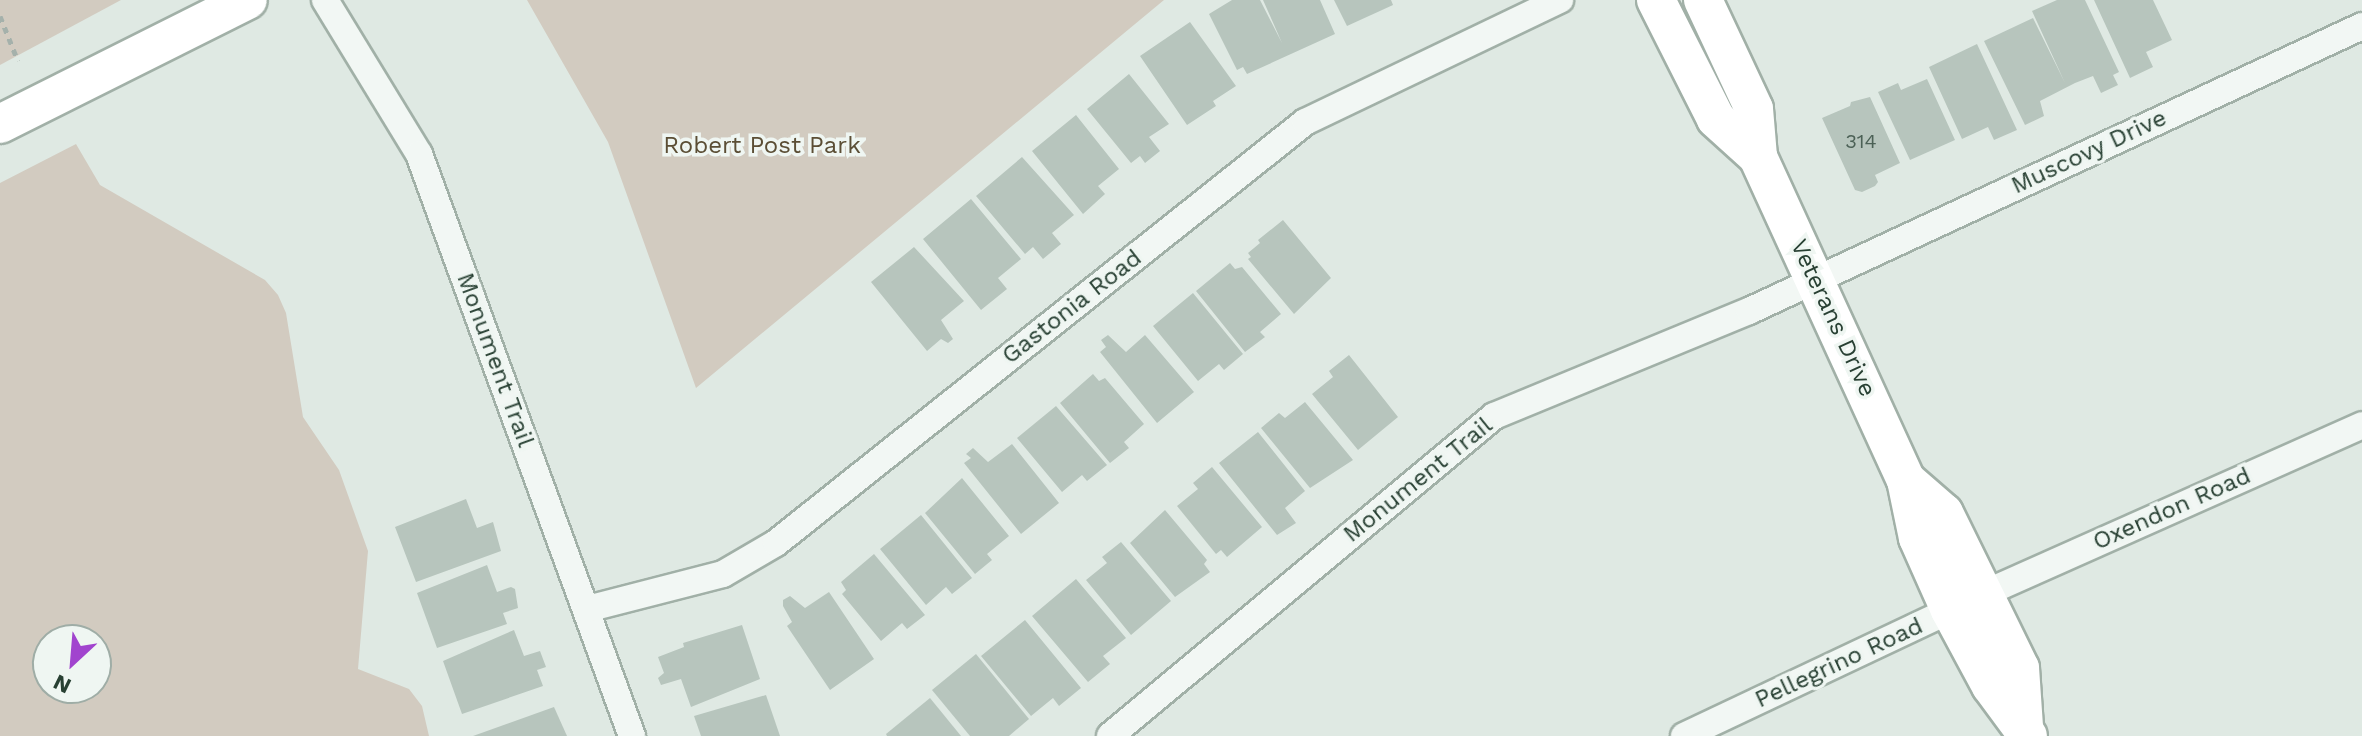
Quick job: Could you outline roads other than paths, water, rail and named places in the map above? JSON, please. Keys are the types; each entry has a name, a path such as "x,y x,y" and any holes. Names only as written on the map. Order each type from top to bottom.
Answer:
{"street":[{"path":"0,124 248,0"},
{"name":"Monument Trail","path":"325,0 419,154 632,736"},
{"name":"Gastonia Road","path":"587,609 723,574 776,543 1305,122 1560,0"},
{"name":"Veterans Drive","path":"1656,0 1716,119 1758,157"},
{"name":"Veterans Drive","path":"1703,0 1754,109 1758,157 1817,280 1906,480 1944,513 1966,602 2020,668 2026,731"},
{"name":"Muscovy Drive","path":"1817,280 2362,26"},
{"name":"Monument Trail","path":"1110,736 1494,416 1817,280"},
{"name":"Oxendon Road","path":"1966,602 2362,425"},
{"name":"Pellegrino Road","path":"1684,736 1966,602"}],"park label":[{"name":"Robert Post Park","path":"762,146"}]}
